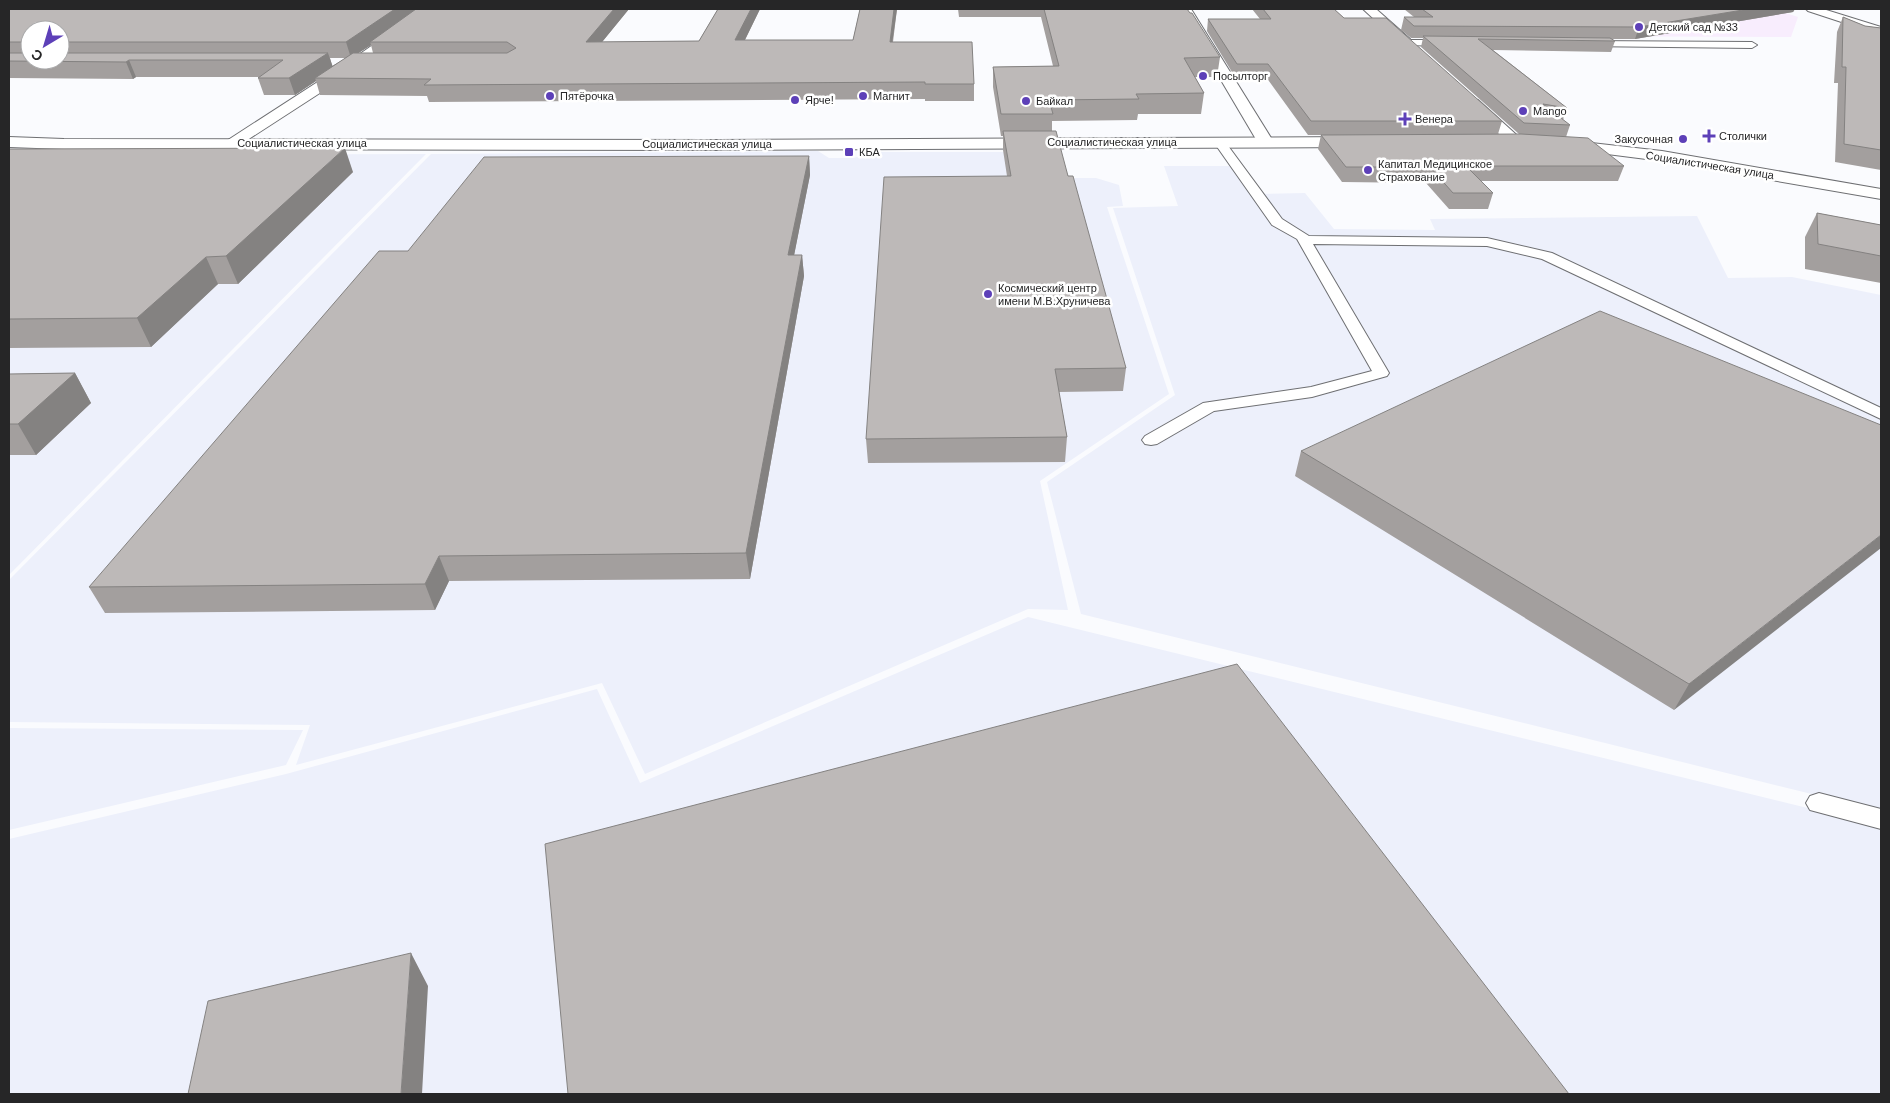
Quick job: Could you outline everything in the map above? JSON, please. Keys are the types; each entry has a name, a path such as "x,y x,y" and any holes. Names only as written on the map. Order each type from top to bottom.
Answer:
{"main road":[{"path":"233,143 355,64 431,9"},
{"path":"1185,9 1265,141"},
{"path":"1369,9 1419,54"},
{"path":"1812,9 1881,31"},
{"path":"336,64 375,64"},
{"path":"1466,97 1516,142"},
{"name":"Социалистическая улица","path":"9,142 64,144 728,144 1371,142"},
{"path":"1497,142 1535,143"},
{"name":"Социалистическая улица","path":"1553,144 1590,146 1662,156 1881,194"}],"lane":[{"path":"1407,43 1456,43"},
{"path":"1574,44 1752,45"},
{"path":"1152,440 1209,407 1312,392 1381,373 1302,236 1277,222 1219,141"},
{"path":"1304,240 1487,242 1546,256 1881,414"},
{"path":"1819,803 1881,819"}],"shaded area":[{"path":"1773,9 1798,17 1791,37 1496,36"},
{"path":"818,151 829,158 854,158 872,152 1056,152 1063,178 1096,178 1119,185 1123,206 1107,207 1169,394 1040,481 1068,610 1028,609 645,774 602,683 296,765 310,725 9,722 9,580 431,154"},
{"path":"426,154 9,575 9,155"},
{"path":"1164,166 1236,166 1254,194 1305,193 1334,229 1435,230 1430,219 1697,216 1728,278 1792,277 1881,295 1881,811 1081,614 1047,482 1175,395 1113,208 1178,206"},
{"path":"1028,617 1881,826 1881,1094 9,1094 9,839 286,774 597,689 640,783"},
{"path":"9,728 303,730 286,765 9,830"}],"building":[{"path":"9,9 395,9 346,42 70,42 70,20 20,20 20,42 9,42"},
{"path":"416,9 614,9 586,42 699,41 718,9 751,9 735,40 853,40 860,9 894,9 890,42 972,42 974,84 925,84 925,82 424,85 431,79 315,78 353,53 507,53 516,48 507,42 370,42"},
{"path":"1044,9 1187,9 1192,13 1220,57 1184,58 1204,93 1136,94 1139,99 1049,100 1053,114 1001,114 993,67 1059,66"},
{"path":"1263,9 1334,9 1344,18 1386,18 1502,121 1311,121 1268,64 1237,64 1208,19 1271,19"},
{"path":"1422,9 1749,9 1639,27 1414,26 1404,17 1433,17"},
{"path":"1843,17 1865,26 1881,28 1881,150 1844,144 1846,67 1842,67"},
{"path":"1423,36 1610,38 1615,41 1478,39 1567,108 1543,104 1570,125 1524,123"},
{"path":"9,53 20,53 20,61 9,61"},
{"path":"70,53 328,53 289,78 258,78 283,60 129,60 126,62 70,62"},
{"name":"Космический центр имени М.В.Хруничева","path":"1003,131 1056,131 1068,176 1073,176 1126,368 1055,369 1067,437 866,439 884,177 1011,176"},
{"path":"1521,134 1588,138 1624,166 1466,166 1493,193 1453,193 1430,167 1346,167 1321,135"},
{"path":"345,148 226,256 206,257 137,318 9,319 9,149"},
{"path":"809,156 788,255 802,255 746,553 439,556 425,584 89,587 379,251 408,251 484,157"},
{"path":"1817,213 1881,225 1881,256 1818,244"},
{"path":"1600,311 1881,425 1881,535 1689,684 1301,451"},
{"path":"75,373 18,424 9,424 9,374"},
{"path":"1237,664 1569,1094 568,1094 545,844"},
{"path":"411,953 401,1094 188,1094 208,1001"}],"place":[{"name":"Детский сад №33","path":"1639,27"},
{"name":"Посылторг","path":"1203,76"},
{"name":"Пятёрочка","path":"550,96"},
{"name":"Магнит","path":"863,96"},
{"name":"Ярче!","path":"795,100"},
{"name":"Байкал","path":"1026,101"},
{"name":"Mango","path":"1523,111"},
{"name":"Венера","path":"1405,119"},
{"name":"Столички","path":"1709,136"},
{"name":"Закусочная","path":"1683,139"},
{"name":"КБА","path":"849,152"},
{"name":"Капитал Медицинское Страхование","path":"1368,170"},
{"name":"Космический центр имени М.В.Хруничева","path":"988,294"}]}
